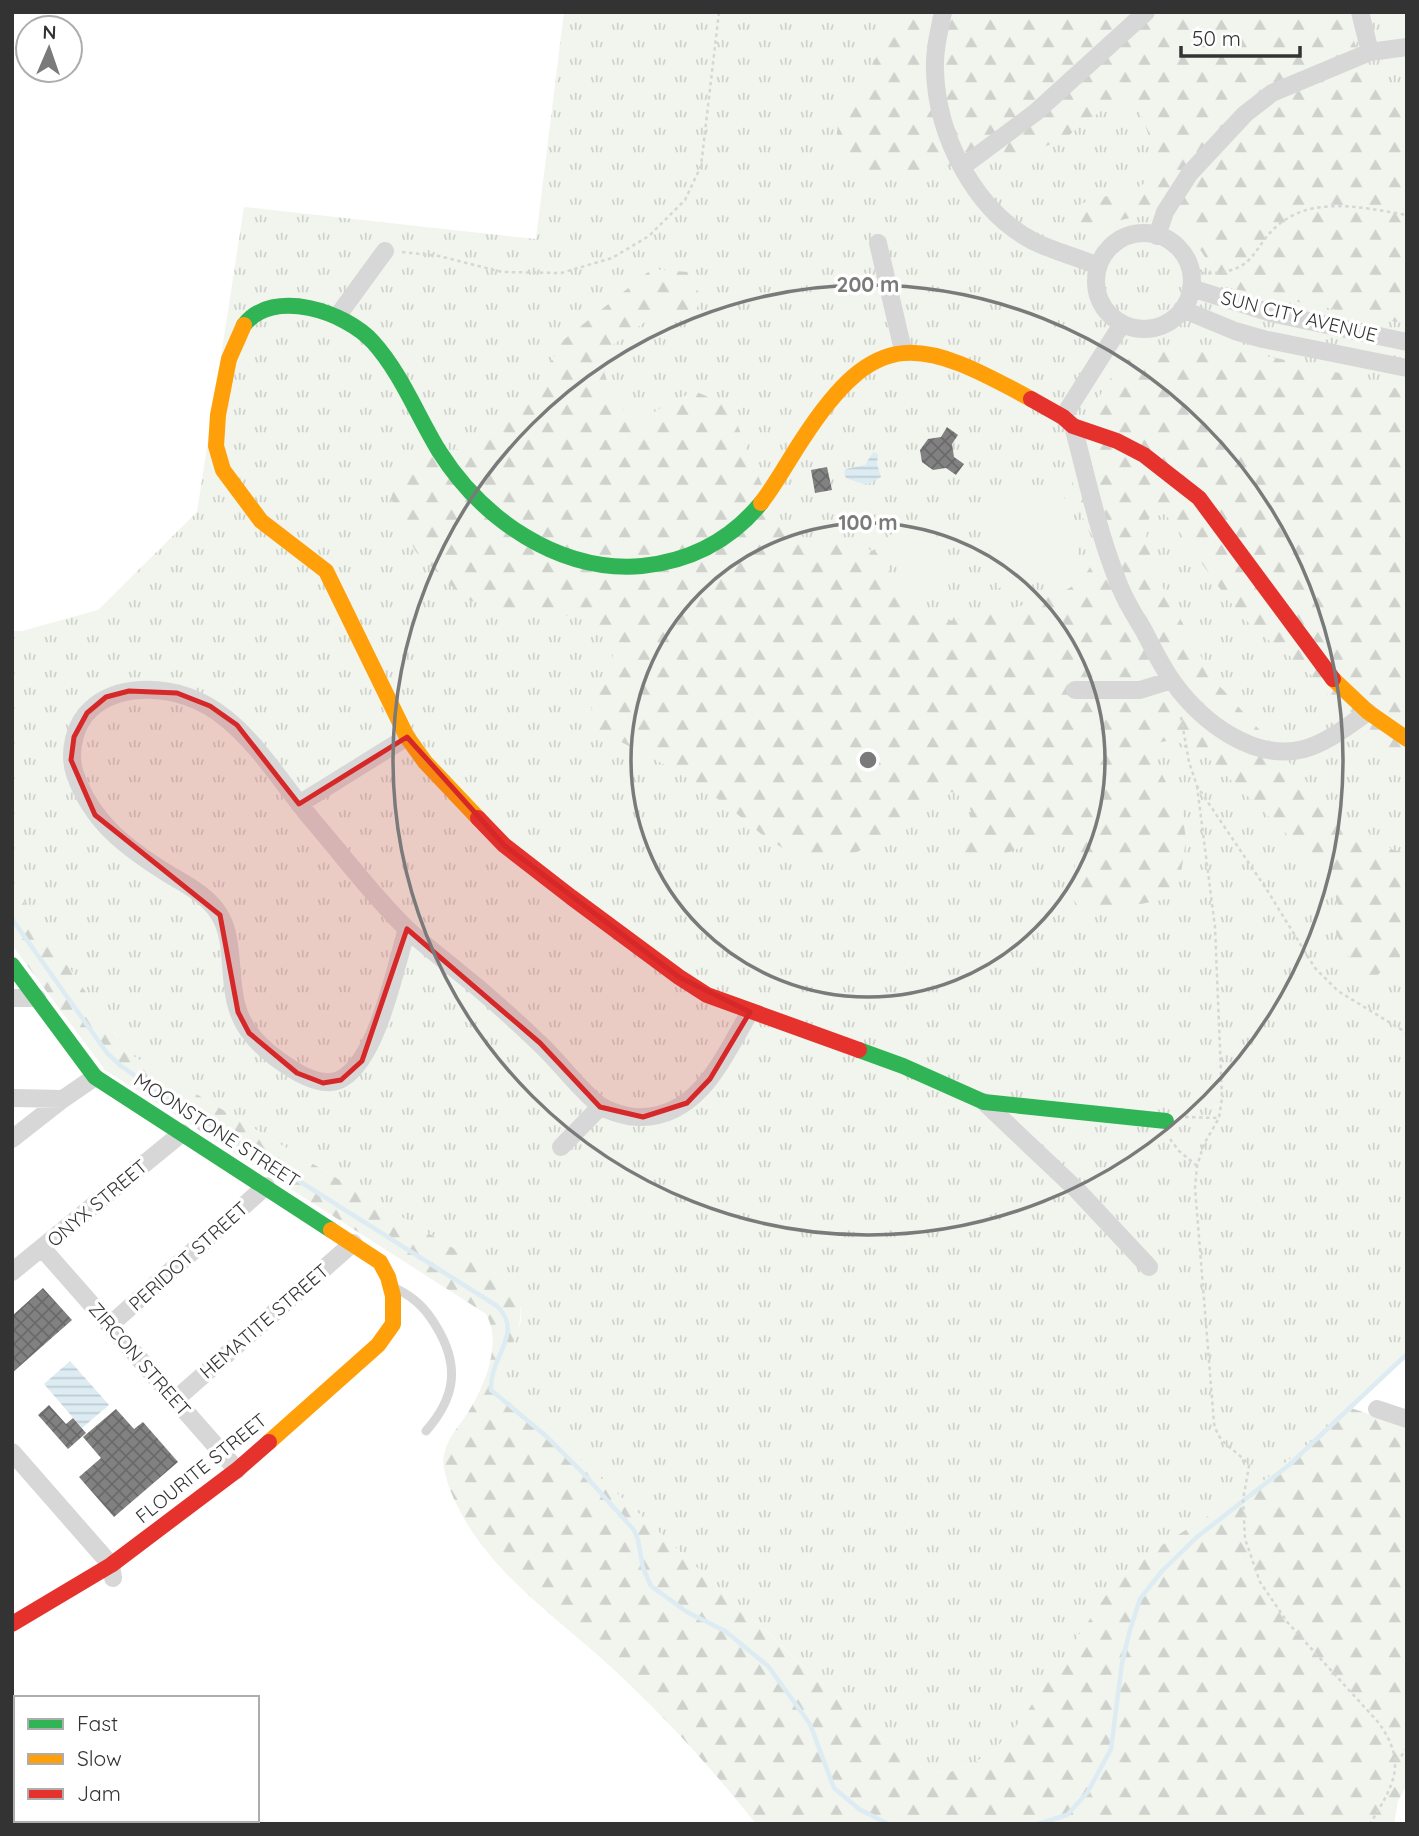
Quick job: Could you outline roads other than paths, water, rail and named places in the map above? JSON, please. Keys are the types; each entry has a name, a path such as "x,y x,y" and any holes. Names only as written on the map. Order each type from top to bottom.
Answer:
{"street":[{"path":"943,12 936,51 938,99 947,132 962,167 983,198 1032,240 1098,265"},
{"path":"962,167 1036,112 1146,12"},
{"path":"1360,12 1370,52"},
{"path":"1157,236 1165,212 1190,173 1245,114 1272,93 1370,52 1407,47"},
{"path":"1136,234 1157,236 1179,249 1191,280 1182,309 1174,318 1155,327 1122,324 1107,312 1101,303 1096,285 1098,265 1109,248 1126,237 1136,234"},
{"path":"878,243 903,350"},
{"path":"339,314 385,251"},
{"name":"SUN CITY AVENUE","path":"1191,280 1271,313 1407,342"},
{"path":"1166,1121 984,1102 903,1066 750,1013 707,995 679,977 504,845 425,762 407,737 326,572 316,561 266,526 222,470 216,448 217,423 229,359 239,331 249,319 265,310 312,308 339,314 373,342 388,360 443,456 477,495 503,519 535,543 561,556 587,563 611,565 639,566 666,562 721,540 744,523 761,503 839,388 866,366 903,350 925,352 963,365 1068,421 1144,455 1199,498 1337,684 1368,712 1407,739"},
{"name":"SUN CITY AVENUE","path":"1182,309 1235,331 1263,339 1407,368"},
{"path":"1122,324 1068,421 1116,578 1175,685 1211,722 1243,742 1264,749 1286,751 1305,748 1332,735 1368,712"},
{"path":"1075,690 1140,690 1175,685"},
{"path":"407,929 375,1035 362,1061 341,1080 323,1083 297,1073 273,1056 249,1033 238,1013 226,934 220,915 194,890 128,846 95,815 71,760 74,737 87,713 106,697 142,690 177,694 210,706 237,726 299,804 407,929 540,1043 600,1107 625,1115 643,1117 687,1103 710,1079 750,1013"},
{"path":"299,804 407,737"},
{"name":"MOONSTONE STREET","path":"12,965 95,1077 380,1262 388,1273 392,1287 393,1320"},
{"path":"12,998 37,998"},
{"path":"12,1139 95,1077"},
{"path":"12,1098 63,1099"},
{"path":"984,1102 1077,1190 1149,1267"},
{"path":"561,1147 600,1107"},
{"name":"ONYX STREET","path":"12,1272 182,1133"},
{"name":"PERIDOT STREET","path":"110,1325 266,1186"},
{"name":"HEMATITE STREET","path":"175,1400 353,1243"},
{"name":"ZIRCON STREET","path":"42,1248 237,1471"},
{"name":"FLOURITE STREET","path":"12,1624 106,1568 237,1471 378,1345 390,1331 393,1320"},
{"path":"1377,1409 1405,1417"},
{"path":"12,1452 106,1568"},
{"path":"12,1469 106,1568"}],"lane":[{"path":"392,1287 412,1297 427,1312 450,1354 451,1384 447,1402 426,1431"}],"waterway":[{"path":"12,919 107,1053 121,1066 497,1306 505,1316 508,1326 492,1378 491,1390 546,1436 634,1530 643,1568 651,1586 687,1612 725,1631 768,1666 810,1724 834,1788 859,1809 888,1824"},
{"path":"1038,1824 1067,1815 1087,1793 1111,1749 1122,1663 1140,1599 1162,1571 1197,1537 1289,1465 1407,1354"}]}
